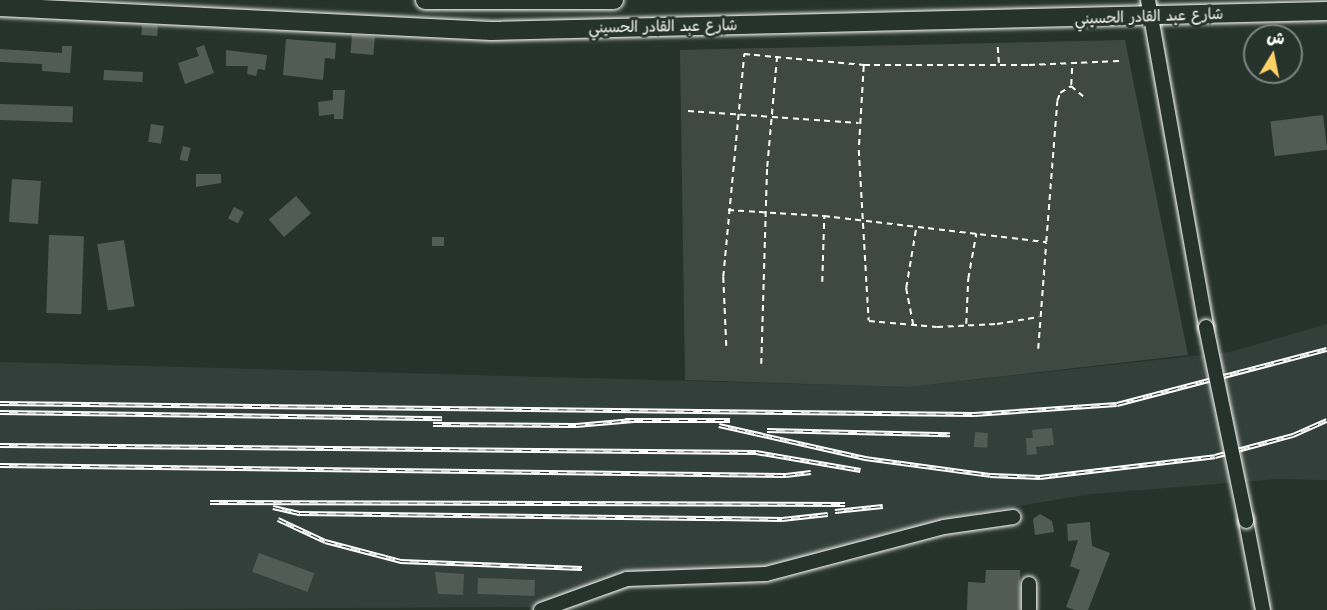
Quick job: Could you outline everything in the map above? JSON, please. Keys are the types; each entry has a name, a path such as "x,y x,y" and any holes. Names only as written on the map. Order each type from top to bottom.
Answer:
{"main road":[{"name":"شارع عبد القادر الحسيني","path":"425,0 614,0"},
{"name":"شارع عبد القادر الحسيني","path":"0,7 491,31 1148,9 1327,11"}],"street":[{"path":"1148,9 1206,327 1263,610"},
{"path":"541,610 627,579 766,574 944,527 1013,517"},
{"path":"1029,584 1029,610"}],"path":[{"path":"998,47 999,64"},
{"path":"726,346 723,277 727,210 744,54 777,55 864,65 1072,64 1119,61"},
{"path":"761,364 765,211 777,55"},
{"path":"1071,86 1072,64"},
{"path":"864,65 860,123 866,316 877,325 966,325 1038,317"},
{"path":"1071,86 1083,96"},
{"path":"1038,349 1038,317 1057,101 1060,93 1071,86"},
{"path":"688,111 739,112 771,117 860,123"},
{"path":"727,210 824,216 1046,242"},
{"path":"822,282 824,216"},
{"path":"913,325 906,288 916,227"},
{"path":"966,325 968,279 976,234"}],"shaded area":[{"path":"1125,40 1188,355 909,387 685,380 680,50"},
{"path":"1327,324 1327,480 1277,479 1091,494 981,512 762,567 625,572 532,607 0,610 0,362 909,387 1230,352"}],"building":[{"path":"142,25 158,26 157,36 141,35"},
{"path":"352,35 375,37 373,55 350,53"},
{"path":"286,39 336,43 335,59 325,58 323,80 283,75"},
{"path":"204,45 214,73 185,84 178,63 199,56 196,48"},
{"path":"62,46 72,46 70,73 42,71 42,64 0,62 0,49 62,53"},
{"path":"226,50 267,55 265,70 258,69 256,76 247,74 248,66 226,66"},
{"path":"104,70 143,72 142,82 103,80"},
{"path":"333,90 345,90 343,119 334,119 334,114 319,116 318,102 333,100"},
{"path":"0,104 73,107 72,123 0,120"},
{"path":"1323,115 1327,150 1275,156 1270,121"},
{"path":"151,124 164,126 161,144 148,142"},
{"path":"183,146 191,148 187,162 180,160"},
{"path":"196,174 221,174 221,183 196,187"},
{"path":"12,179 41,181 38,224 9,222"},
{"path":"296,196 311,213 284,237 269,220"},
{"path":"234,207 244,212 238,224 228,219"},
{"path":"49,235 84,236 81,314 46,313"},
{"path":"432,237 444,237 444,246 432,246"},
{"path":"124,240 134,306 108,310 97,244"},
{"path":"1052,428 1054,445 1036,447 1037,454 1027,455 1026,438 1033,438 1032,430"},
{"path":"975,432 988,433 987,448 974,447"},
{"path":"1040,514 1052,521 1054,532 1035,535 1033,519"},
{"path":"1090,522 1092,546 1110,553 1088,610 1075,610 1066,607 1080,570 1070,566 1078,540 1068,541 1067,524"},
{"path":"259,553 314,573 308,592 252,572"},
{"path":"986,570 1020,570 1020,610 967,610 968,582 985,583"},
{"path":"435,572 464,574 463,595 438,594"},
{"path":"478,578 535,580 534,596 477,594"}],"railway":[{"path":"0,403 974,414 1117,404 1327,349"},
{"path":"0,412 442,418"},
{"path":"625,420 730,420"},
{"path":"433,424 576,425 634,420"},
{"path":"719,425 865,458 990,475 1040,477 1215,456 1293,435 1327,420"},
{"path":"767,430 950,434"},
{"path":"0,445 756,452 860,470"},
{"path":"0,465 786,475 811,472"},
{"path":"210,502 845,504"},
{"path":"835,511 883,506"},
{"path":"273,507 300,513 782,519 828,514"},
{"path":"278,519 325,541 401,561 582,568"}]}
